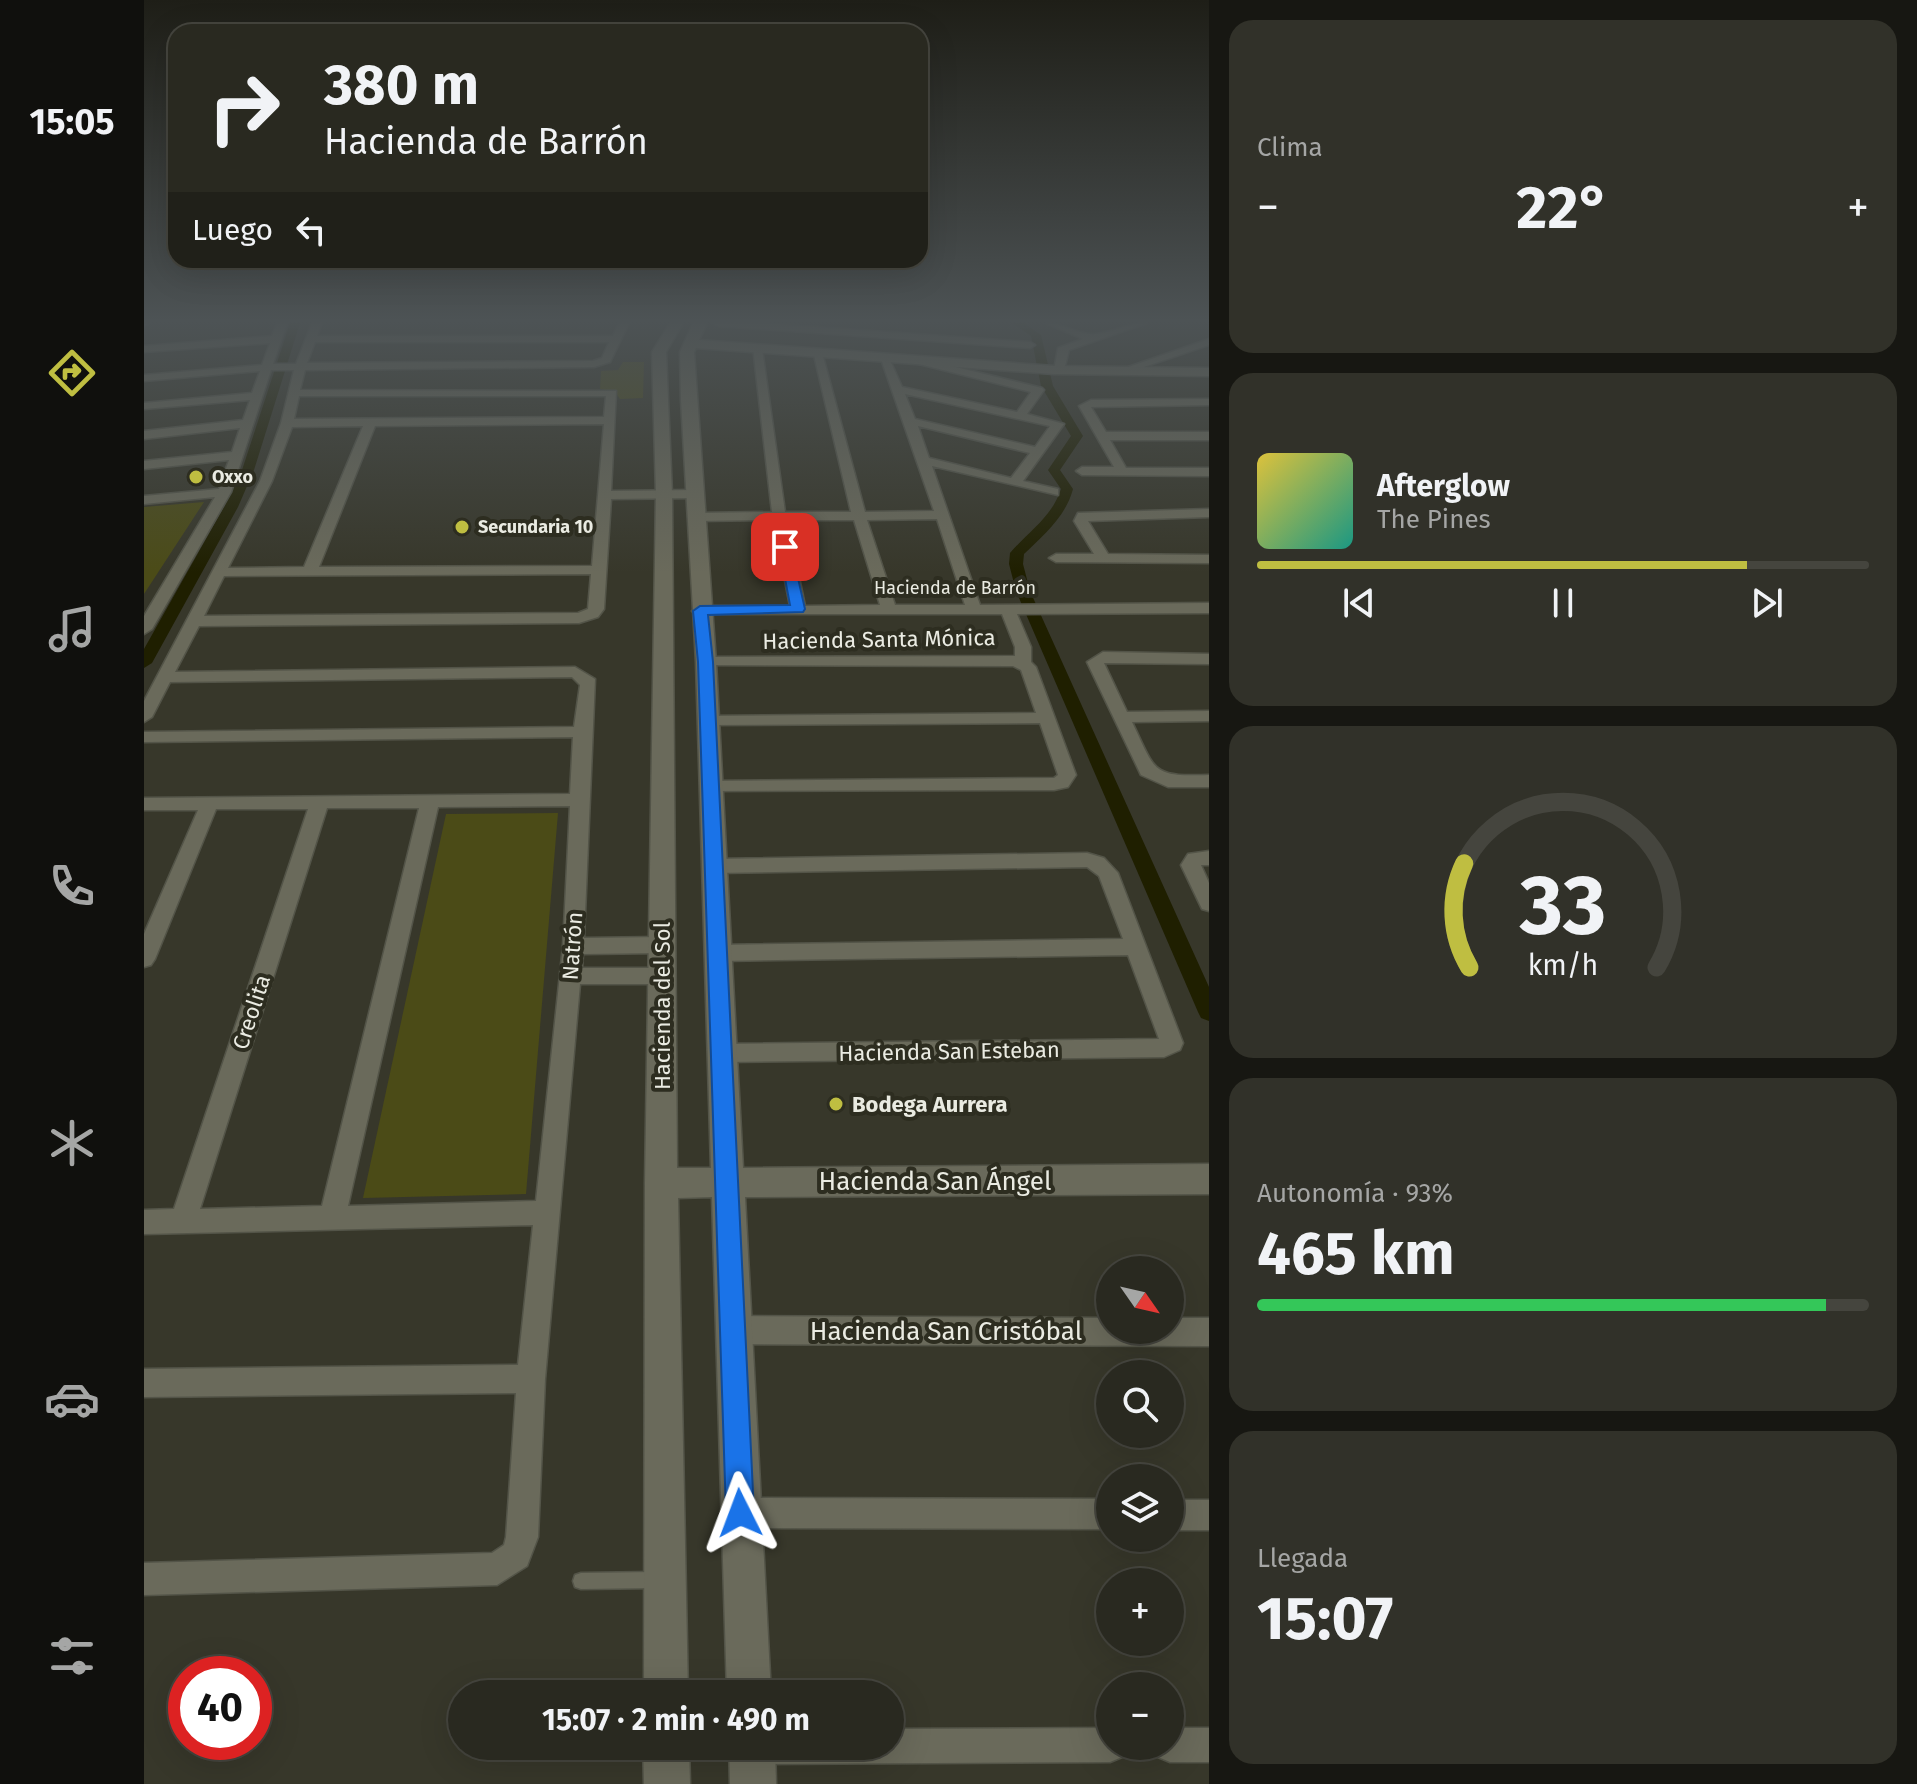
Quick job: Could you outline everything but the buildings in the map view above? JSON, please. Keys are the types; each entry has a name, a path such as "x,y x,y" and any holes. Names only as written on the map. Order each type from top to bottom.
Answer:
{"street":[{"path":"145,627 224,492 255,406"},
{"path":"144,717 266,481 291,406"},
{"path":"196,621 579,618 593,614 596,609 612,406"},
{"name":"Hacienda del Sol","path":"661,406 661,1183 666,1680"},
{"path":"690,406 700,611 706,662 724,1053 732,1330 748,1680"},
{"path":"765,406 779,516 798,609"},
{"path":"831,406 859,515 888,607"},
{"path":"903,406 974,608"},
{"path":"978,406 1058,424 1015,482"},
{"path":"1020,415 1026,406"},
{"path":"1086,406 1122,471"},
{"path":"287,423 611,420"},
{"path":"910,421 1038,451"},
{"path":"310,571 371,422"},
{"path":"144,435 250,423"},
{"path":"1103,436 1209,436"},
{"path":"144,465 239,455"},
{"path":"923,460 1053,492"},
{"path":"1082,471 1209,472"},
{"path":"606,489 663,489 779,516 942,515"},
{"path":"144,500 224,492"},
{"path":"1103,558 1081,521 1083,516 1209,513"},
{"path":"1056,558 1209,559"},
{"path":"220,572 597,570"},
{"name":"Hacienda de Barrón","path":"700,611 888,607 1209,608"},
{"path":"1013,608 1023,647 1023,663"},
{"path":"1209,659 1097,659 1095,666 1147,771 1158,779 1209,781"},
{"name":"Hacienda Santa Mónica","path":"706,662 1007,660 1023,663 1028,667 1067,775 1066,780 1054,784 711,787"},
{"name":"Natrón","path":"144,1579 497,1569 516,1555 522,1537 531,1379 573,946 587,679 575,672 167,677"},
{"path":"1121,717 1209,716"},
{"path":"708,721 1044,718"},
{"path":"144,737 582,732"},
{"path":"144,804 580,800"},
{"path":"332,1218 430,802"},
{"name":"Creolita","path":"183,1221 319,804"},
{"path":"144,959 209,805"},
{"path":"1202,858 1191,865 1209,904"},
{"path":"714,866 1087,860 1103,867 1108,873 1136,947 718,953"},
{"path":"573,946 662,945"},
{"name":"Hacienda San Esteban","path":"724,1053 1164,1048 1172,1043 1136,947"},
{"path":"570,976 662,976"},
{"name":"Hacienda San Ángel","path":"661,1183 1209,1179"},
{"path":"144,1222 548,1213"},
{"name":"Hacienda San Cristóbal","path":"732,1330 1209,1332"},
{"path":"144,1383 531,1379"},
{"path":"740,1513 1096,1514"},
{"path":"1184,1515 1209,1515"},
{"path":"904,1746 1096,1745"},
{"path":"1184,1745 1209,1745"},
{"path":"666,1760 667,1784"},
{"path":"752,1760 753,1784"}],"lane":[{"path":"581,1581 665,1580"}],"shaded area":[{"path":"204,502 144,594 144,507"},
{"path":"558,813 526,1194 363,1198 446,814"}],"waterway":[{"path":"144,663 231,507 248,470 268,406"},
{"path":"1059,406 1077,436 1054,470 1067,489 1046,526 1017,553 1016,564 1023,591 1209,1012"}],"place":[{"name":"Oxxo","path":"196,477"},
{"name":"Secundaria 10","path":"462,527"},
{"name":"Bodega Aurrera","path":"836,1104"}],"route":[{"path":"740,1513 724,1053 706,662 700,611 798,609 785,547"}]}
